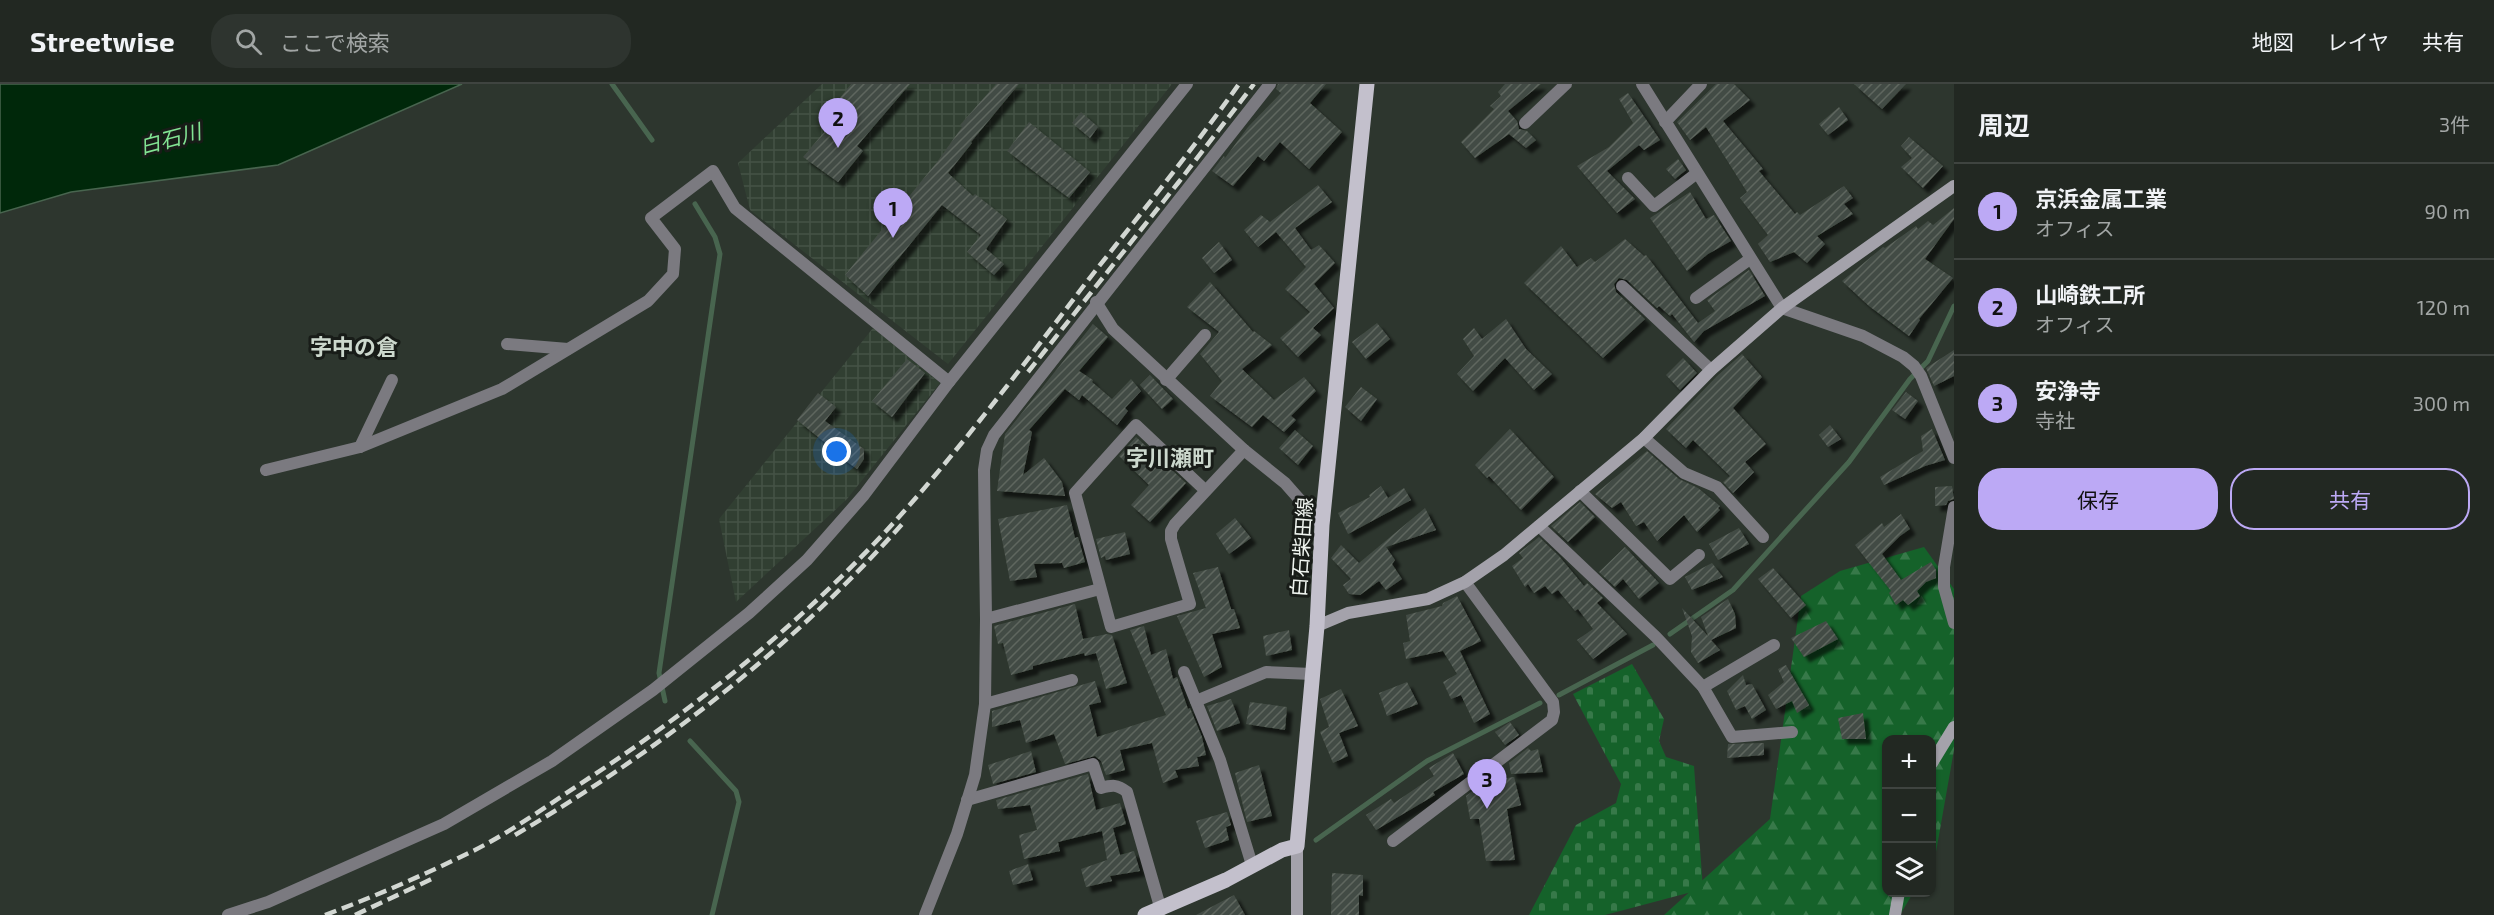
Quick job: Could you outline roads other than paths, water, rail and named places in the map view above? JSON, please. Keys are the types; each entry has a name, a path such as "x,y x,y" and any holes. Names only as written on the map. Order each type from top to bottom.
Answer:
{"main road":[{"name":"白石柴田線","path":"1297,846 1317,626 1322,525 1367,84"},
{"path":"1145,915 1226,880 1282,849 1297,846"}],"street":[{"path":"228,915 268,902 444,824 552,761 653,690 749,613 807,560 864,495 949,382 1187,84"},
{"path":"926,915 957,834 975,775 985,704 984,470 987,450 994,435 1096,302 1270,84"},
{"path":"1525,123 1566,84"},
{"path":"1642,84 1782,309 1863,336 1903,357 1918,371 1954,458"},
{"path":"1665,122 1701,84"},
{"path":"266,470 360,447 502,389 648,301 673,273 675,249 651,218 713,171 735,208 949,382"},
{"path":"1628,178 1654,206 1697,173"},
{"path":"1317,626 1348,613 1428,599 1465,582 1504,555 1644,438 1711,370 1782,309 1954,186"},
{"path":"1696,298 1750,259"},
{"path":"1622,285 1711,370"},
{"path":"1096,302 1113,329 1244,450 1286,483 1322,525"},
{"path":"1166,380 1205,335"},
{"path":"507,345 568,349"},
{"path":"360,447 392,380"},
{"path":"1206,490 1136,425 1075,493 1110,627 1190,604 1171,539 1171,531 1174,524 1244,450"},
{"path":"1644,438 1684,473 1717,487 1763,537"},
{"path":"1580,491 1670,579 1699,555"},
{"path":"1954,507 1944,567 1944,587 1954,623"},
{"path":"1539,526 1656,637 1703,687 1732,737 1792,732"},
{"path":"1393,841 1552,720 1553,702 1465,582"},
{"path":"986,619 1101,589"},
{"path":"1703,687 1774,645"},
{"path":"1184,672 1220,760 1251,865"},
{"path":"1196,701 1266,672 1312,674"},
{"path":"985,704 1072,680"},
{"path":"1936,756 1954,727"},
{"path":"967,800 1093,764 1101,788 1120,786 1126,792 1161,910"},
{"path":"1297,846 1297,915"},
{"path":"1895,915 1898,897"}],"water":[{"name":"白石川","path":"0,84 462,84 278,165 71,192 0,213"}],"waterway":[{"path":"612,84 652,140"},
{"path":"665,701 659,673 720,254 715,237 695,204"},
{"path":"1670,634 1733,590 1849,462 1910,379 1928,361 1954,306"},
{"path":"1559,695 1653,645"},
{"path":"1316,840 1427,761 1540,703"},
{"path":"690,741 736,791 739,802 712,915"}],"railway":[{"path":"325,915 438,868 514,828 670,722 760,651 802,614 883,534 942,467 1183,160 1239,84"},
{"path":"1028,372 1254,84"},
{"path":"515,835 621,768 722,694 816,612 904,522"},
{"path":"355,915 436,877"}],"place":[{"name":"山崎鉄工所","path":"838,148"},
{"name":"京浜金属工業","path":"893,238"},
{"name":"安浄寺","path":"1487,809"}],"district":[{"name":"字中の倉","path":"354,346"},
{"name":"字川瀬町","path":"1170,457"}]}
